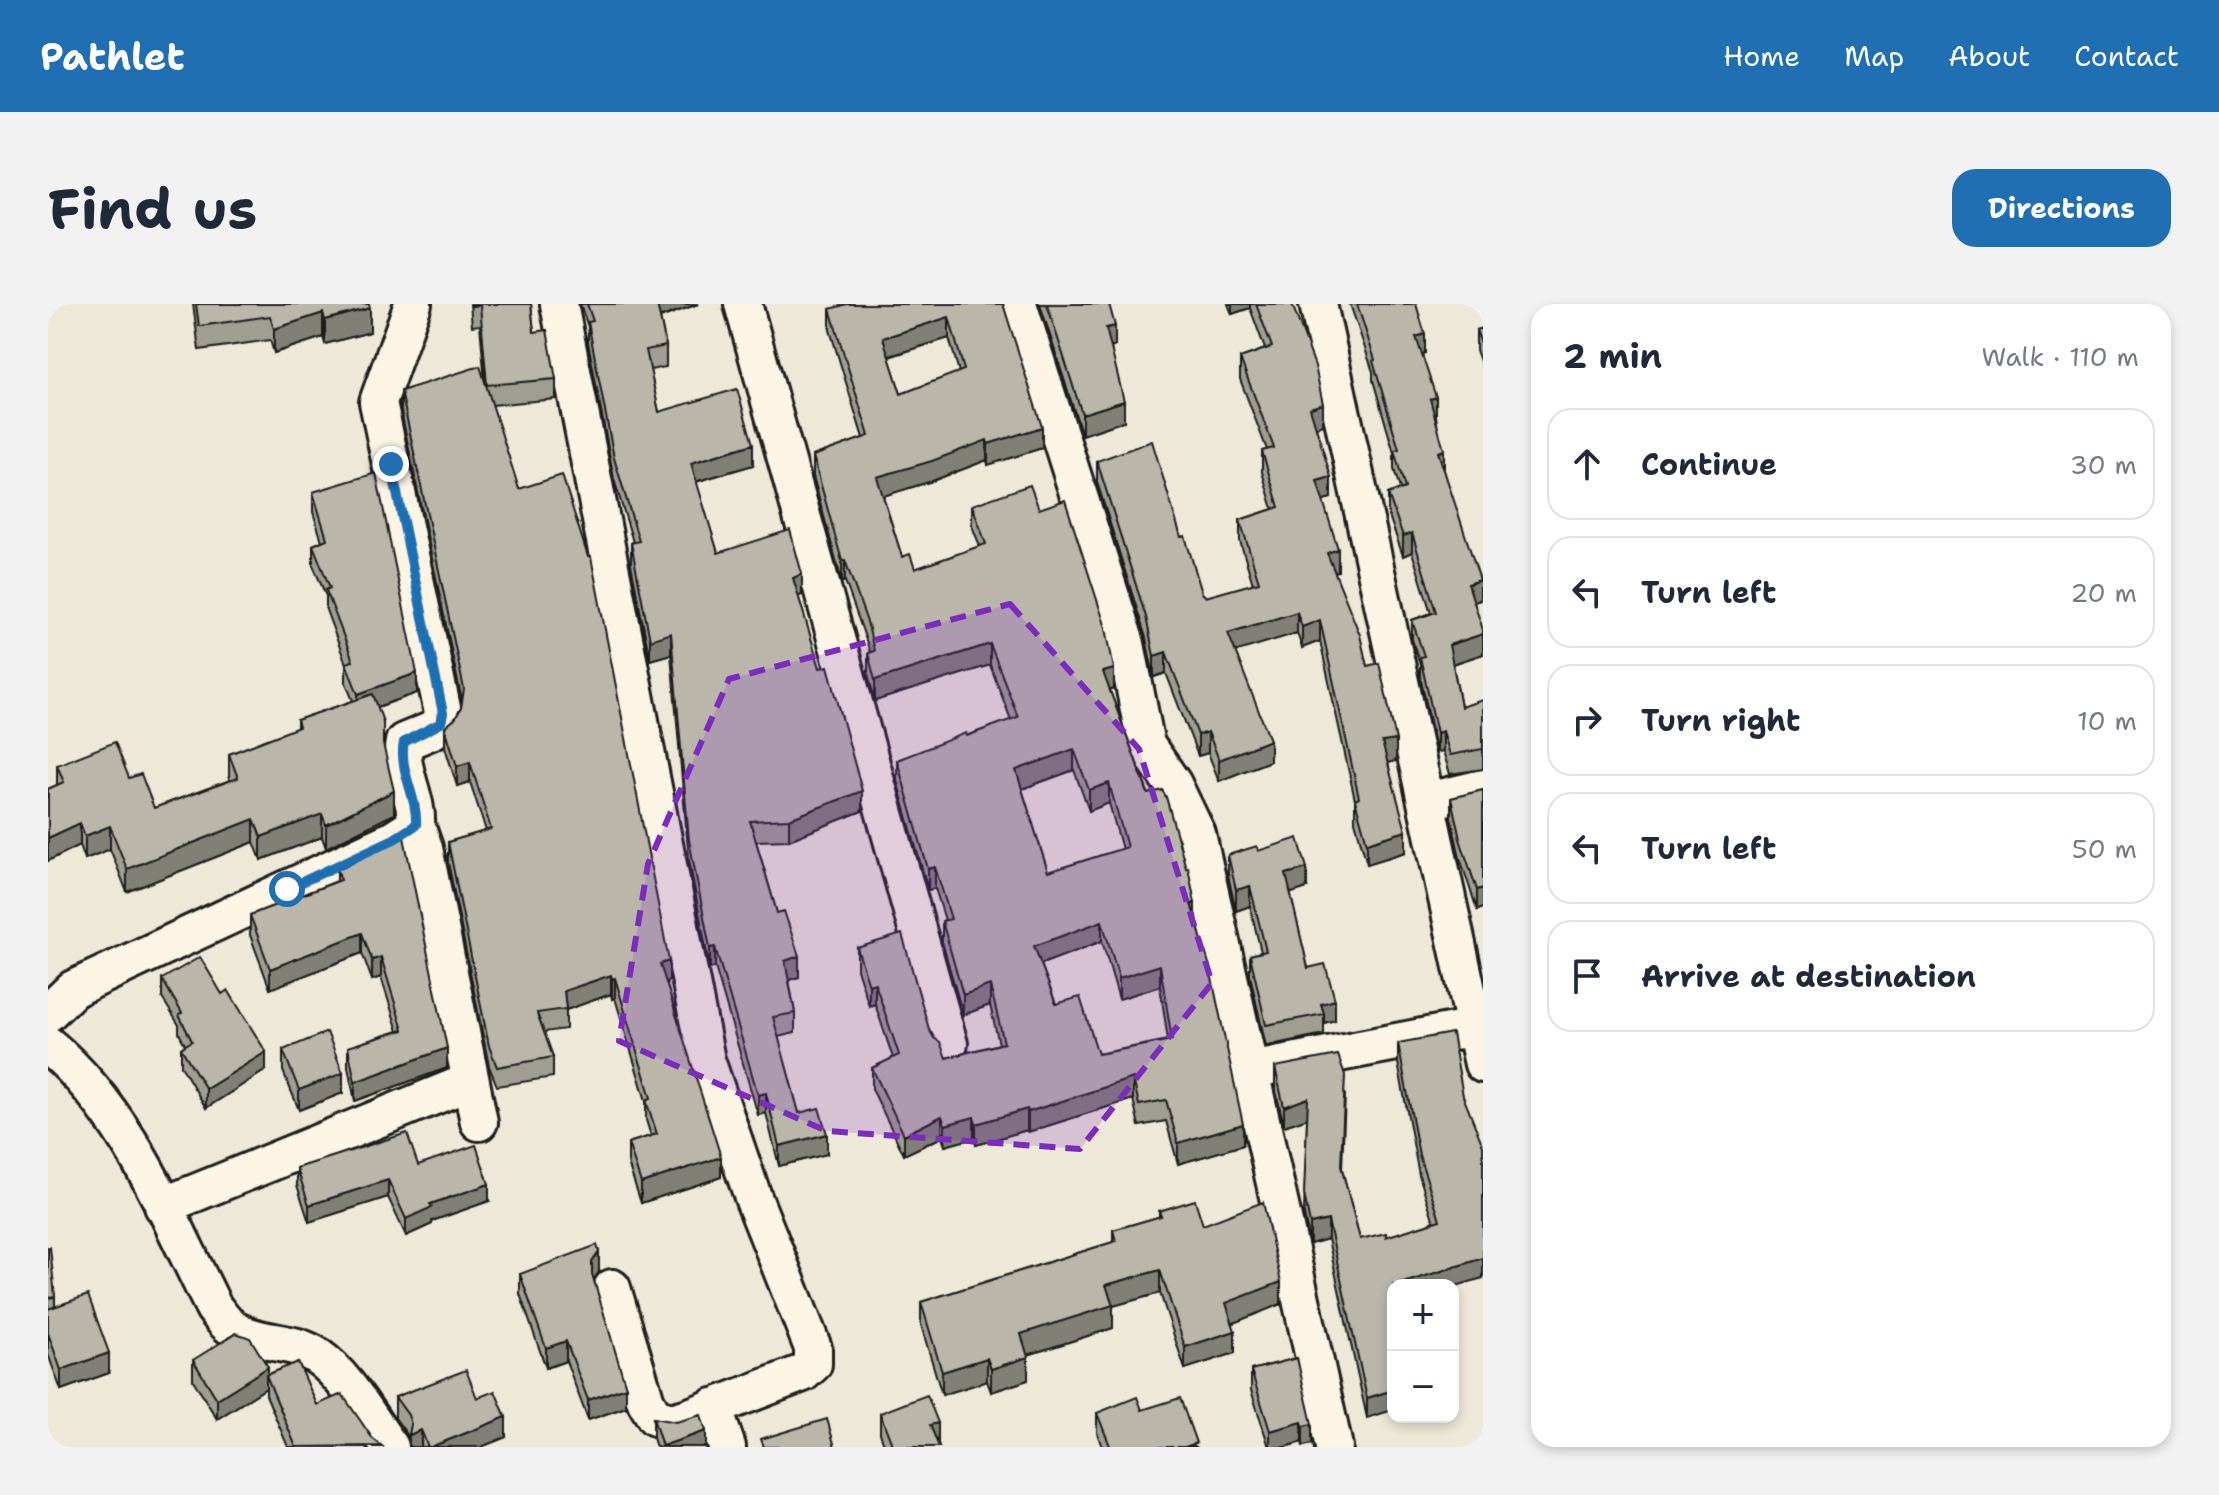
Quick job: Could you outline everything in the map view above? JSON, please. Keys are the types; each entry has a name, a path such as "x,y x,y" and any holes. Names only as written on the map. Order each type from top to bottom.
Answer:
{"street":[{"path":"413,304 378,402 443,713 441,723 433,730 404,742 402,753 417,810 416,825 424,848 479,1122"},
{"path":"559,304 706,1060 754,1200 813,1348 813,1364 803,1373 671,1422 655,1417 646,1402 612,1288"},
{"path":"743,304 949,1044"},
{"path":"1018,304 1126,644 1146,745 1173,784 1197,834 1334,1447"},
{"path":"1318,304 1483,1064"},
{"path":"1428,801 1483,788"},
{"path":"48,1013 73,989 394,839 416,825"},
{"path":"1250,1070 1475,1027"},
{"path":"48,1045 73,1066 107,1107 140,1160 214,1308 230,1327 251,1337 291,1344 315,1355 335,1371 390,1447"},
{"path":"163,1206 471,1081"},
{"path":"713,1407 727,1447"}],"highlighted area":[{"path":"1010,604 1139,749 1212,983 1080,1149 827,1131 619,1041 648,864 729,679"}],"building":[{"path":"196,304 369,304 370,308 325,320 323,313 274,329 270,316 199,326"},
{"path":"472,304 531,304 534,332 547,330 556,379 487,385 480,305"},
{"path":"587,304 657,304 666,346 646,350 659,412 737,389 753,444 691,463 718,553 790,530 802,574 793,578 820,668 828,666 862,791 789,819 750,821 777,913 784,911 799,956 785,961 795,1013 773,1017 799,1113 819,1108 827,1134 779,1146 766,1093 758,1095 715,947 710,948 689,840 671,633 650,640 631,543 639,541 614,458 588,322 593,321"},
{"path":"847,304 1003,304 1042,427 988,444 987,440 877,477 902,557 910,554 915,569 986,544 972,505 1030,485 1039,509 1065,500 1106,628 1114,669 1103,672 1148,794 1162,790 1166,797 1188,867 1195,903 1191,904 1209,964 1243,1124 1178,1143 1166,1100 1139,1105 1133,1078 1028,1112 1027,1109 976,1124 974,1117 945,1125 942,1116 904,1135 872,1068 899,1055 875,983 869,985 857,948 902,934 929,1029 940,1042 946,1058 1004,1043 990,985 963,995 942,921 951,919 935,867 928,869 897,760 1018,717 990,644 875,680 868,653 874,651 868,625 845,560 842,561 813,456 869,436 830,309","holes":["949,317 964,370 901,394 883,338","1074,749 1089,790 1109,783 1127,847 1048,872 1016,770","1102,921 1119,978 1160,965 1172,1040 1098,1054 1080,997 1056,1004 1034,946"]},
{"path":"1047,304 1109,304 1115,326 1106,328 1124,401 1082,414"},
{"path":"1256,304 1292,304 1315,366 1323,404 1310,408 1331,477 1317,481 1338,549 1327,553 1360,635 1367,666 1379,663 1396,740 1382,742 1406,831 1367,843 1355,800 1359,798 1320,620 1302,627 1297,612 1228,633 1270,740 1219,760 1208,732 1198,735 1166,652 1154,656 1146,617 1097,461 1152,441 1181,537 1185,536 1202,593 1206,597 1259,582 1240,520 1279,507 1262,451 1274,448 1240,358 1272,347"},
{"path":"1357,304 1416,304 1425,334 1416,337 1436,397 1430,399 1444,450 1438,452 1480,580 1468,584 1483,634 1449,645 1461,707 1483,700 1483,749 1450,755 1443,731 1437,733 1420,657 1424,656 1412,620 1436,612 1412,533 1403,536 1388,494 1405,488 1394,450 1399,449"},
{"path":"1483,328 1483,349 1476,330"},
{"path":"480,366 519,489 562,475 588,557 591,557 669,961 660,964 721,1157 641,1183 628,1143 657,1134 646,1100 651,1098 615,978 612,979 611,975 564,991 566,1009 537,1013 553,1057 497,1067 489,1046 448,842 491,829 470,762 457,766 445,727 455,719 461,708 464,689 401,391"},
{"path":"376,473 417,673 358,694 346,663 353,661 313,545 327,539 313,492"},
{"path":"373,694 383,722 383,744 394,791 326,825 322,814 261,837 254,819 127,869 110,826 85,836 80,823 48,838 48,789 64,782 57,765 115,742 129,778 141,774 154,808 238,778 229,754 299,727 297,720"},
{"path":"1483,790 1483,888 1477,890 1460,839 1451,798"},
{"path":"404,837 447,1048 355,1082 348,1047 403,1030 381,957 372,960 362,933 270,969 250,915 341,880 337,869"},
{"path":"1298,838 1307,868 1286,874 1308,968 1325,964 1335,1000 1321,1004 1324,1014 1266,1025 1250,955 1266,951 1250,886 1236,890 1228,855 1257,846 1258,851"},
{"path":"200,957 222,994 228,990 266,1052 206,1089 181,1048 192,1041 179,1015 182,1013 162,979"},
{"path":"327,1032 343,1073 299,1090 283,1050"},
{"path":"1452,1033 1463,1096 1483,1146 1483,1258 1416,1279 1387,1279 1387,1392 1367,1398 1328,1220 1310,1224 1304,1194 1308,1098 1284,1107 1275,1067 1338,1055 1345,1075 1341,1166 1360,1239 1386,1233 1386,1237 1440,1220 1419,1155 1398,1043"},
{"path":"407,1133 418,1165 476,1145 489,1184 430,1204 432,1207 406,1219 388,1180 309,1205 297,1168"},
{"path":"1195,1200 1203,1225 1263,1202 1281,1282 1226,1303 1235,1331 1185,1347 1160,1270 1106,1285 1113,1305 1021,1334 1028,1357 991,1369 987,1358 942,1372 921,1302 1116,1241 1113,1230 1161,1216 1159,1211"},
{"path":"597,1245 599,1252 592,1262 592,1274 626,1387 588,1400 566,1341 546,1348 520,1274"},
{"path":"48,1247 55,1297 48,1298"},
{"path":"88,1295 109,1353 61,1370 48,1333 48,1309"},
{"path":"236,1333 250,1338 268,1367 217,1399 193,1360"},
{"path":"1297,1358 1312,1424 1303,1426 1302,1422 1270,1431 1251,1370"},
{"path":"298,1362 317,1405 342,1394 373,1439 382,1446 296,1447 266,1375"},
{"path":"466,1370 477,1398 495,1391 506,1417 431,1447 428,1447 421,1430 409,1435 411,1424 408,1415 395,1397"},
{"path":"927,1395 938,1423 930,1425 939,1447 893,1447 880,1413"},
{"path":"1137,1397 1142,1410 1180,1398 1196,1443 1185,1447 1107,1447 1110,1446 1097,1413"},
{"path":"701,1415 706,1431 662,1446 653,1418 676,1422"},
{"path":"827,1419 835,1447 764,1447 761,1439"}],"route":[{"path":"287,889 394,839 416,825 417,810 402,753 404,742 433,730 441,723 443,713 391,464"}]}
